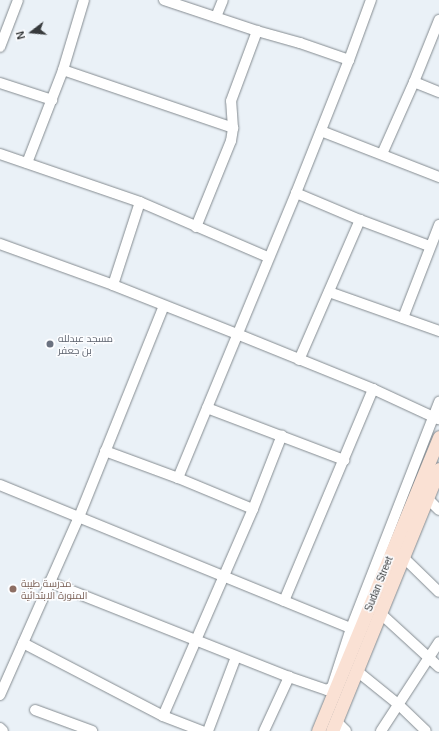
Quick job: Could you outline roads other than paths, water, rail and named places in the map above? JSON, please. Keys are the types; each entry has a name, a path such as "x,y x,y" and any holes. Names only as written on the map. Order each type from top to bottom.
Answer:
{"main road":[{"name":"Sudan Street","path":"318,731 355,630 439,436"},
{"name":"Sudan Street","path":"334,726 439,469"}],"street":[{"path":"0,47 18,0"},
{"path":"27,163 63,70 84,0"},
{"path":"164,0 349,60"},
{"path":"216,17 223,0"},
{"path":"178,478 268,257 296,193 349,60 370,0"},
{"path":"382,154 414,82 439,20"},
{"path":"196,226 231,142 233,128 231,101 257,31"},
{"path":"63,70 233,128"},
{"path":"414,82 439,92"},
{"path":"0,83 52,100"},
{"path":"320,131 439,177"},
{"path":"0,154 140,202 268,257"},
{"path":"296,193 360,220 430,246"},
{"path":"113,285 140,202"},
{"path":"299,360 360,220"},
{"path":"403,318 439,225"},
{"path":"0,244 113,285 237,334 373,389 436,418"},
{"path":"329,292 439,331"},
{"path":"0,695 79,517 164,306"},
{"path":"284,601 373,389"},
{"path":"49,582 236,657 323,690 327,690 332,687 355,630 436,418 439,402"},
{"path":"207,408 282,435 344,460"},
{"path":"163,716 194,640 253,509 282,435"},
{"path":"105,451 178,478 253,509"},
{"path":"0,485 224,575 355,630"},
{"path":"427,498 439,510"},
{"path":"403,556 439,592"},
{"path":"380,613 439,667"},
{"path":"381,731 439,642"},
{"path":"23,643 163,716 202,731"},
{"path":"208,731 236,657"},
{"path":"357,671 399,705 426,731"},
{"path":"264,731 289,677"},
{"path":"35,710 92,731"},
{"path":"334,726 346,731"},
{"path":"0,728 3,731"}],"place":[{"name":"مسجد عبدلله بن جعفر","path":"50,344"},
{"name":"مدرسة طيبة المنورة الابتدائية","path":"13,589"}]}
